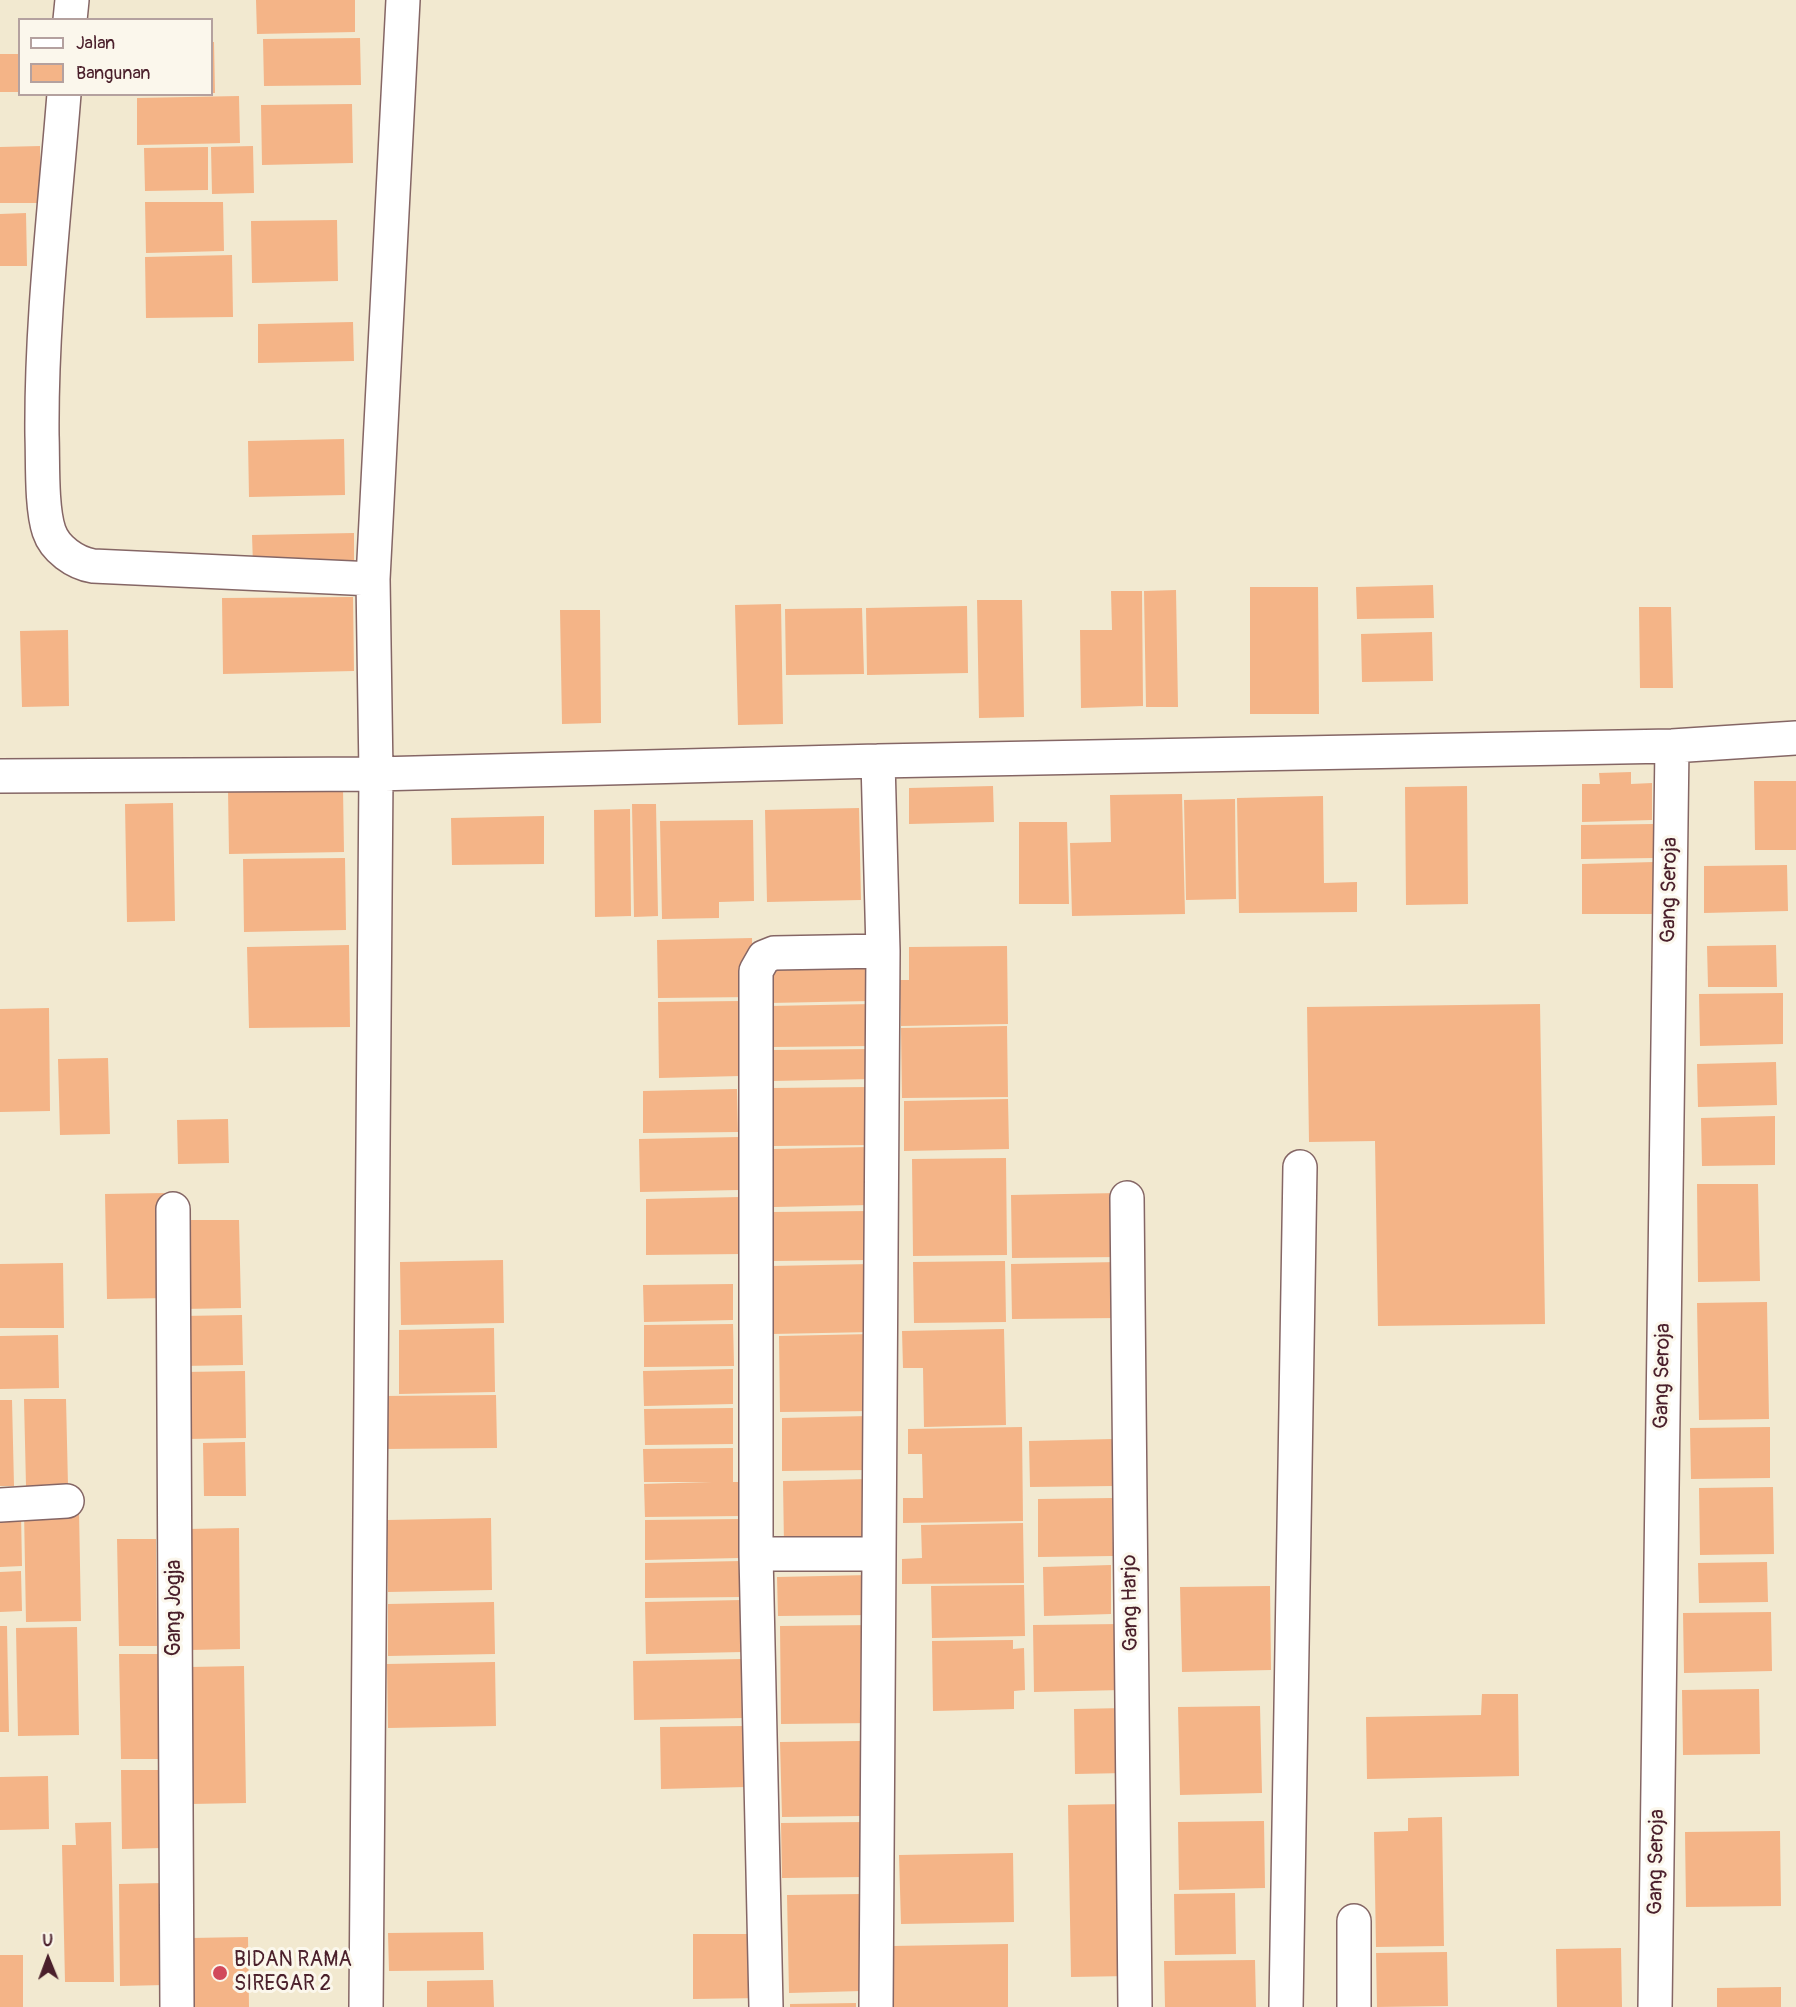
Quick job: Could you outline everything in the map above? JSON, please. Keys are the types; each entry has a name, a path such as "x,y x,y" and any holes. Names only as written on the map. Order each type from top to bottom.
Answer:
{"street":[{"path":"70,18 72,0"},
{"path":"366,2007 376,774 373,579 403,0"},
{"path":"64,96 42,380 43,468 46,521 49,533 63,551 82,564 93,566 373,579"},
{"path":"0,776 376,774 878,761 1672,746 1796,738"},
{"name":"Gang Seroja","path":"1655,2007 1672,746"},
{"path":"876,2007 883,951 878,761"},
{"path":"766,2007 756,1554 756,971 764,957 774,953 883,951"},
{"path":"1286,2007 1300,1167"},
{"name":"Gang Harjo","path":"1127,1198 1135,2007"},
{"name":"Gang Jogja","path":"173,1209 177,2007"},
{"path":"0,1505 67,1502"},
{"path":"756,1554 879,1554"},
{"path":"1354,1921 1354,2007"}],"building":[{"path":"256,0 355,0 355,32 257,34"},
{"path":"360,38 361,85 264,86 263,39"},
{"path":"213,42 214,42 215,93 213,93"},
{"path":"0,54 18,54 18,92 0,92"},
{"path":"239,96 240,143 137,145 137,98"},
{"path":"352,104 353,163 262,165 261,105"},
{"path":"40,146 41,203 0,203 0,147"},
{"path":"253,146 254,193 212,194 211,147"},
{"path":"208,147 208,190 145,191 144,148"},
{"path":"145,202 223,202 224,251 146,253"},
{"path":"26,213 27,266 0,266 0,214"},
{"path":"337,220 338,281 252,283 251,221"},
{"path":"232,255 233,317 146,318 145,257"},
{"path":"353,322 354,361 258,363 258,324"},
{"path":"344,439 345,495 249,497 248,441"},
{"path":"354,533 354,564 253,565 252,535"},
{"path":"1433,585 1434,618 1357,619 1356,587"},
{"path":"1250,587 1318,587 1319,714 1250,714"},
{"path":"1176,590 1178,707 1146,707 1144,591"},
{"path":"1111,591 1142,591 1143,706 1081,708 1080,630 1112,630"},
{"path":"353,597 354,671 223,674 222,598"},
{"path":"977,600 1022,600 1024,717 979,718"},
{"path":"781,604 783,724 738,725 735,605"},
{"path":"967,606 968,673 867,675 866,608"},
{"path":"1639,607 1671,607 1673,688 1640,688"},
{"path":"862,608 864,674 786,675 785,609"},
{"path":"560,610 600,610 601,723 562,724"},
{"path":"68,630 69,706 22,707 20,631"},
{"path":"1432,632 1433,681 1362,682 1361,634"},
{"path":"1631,772 1631,784 1652,783 1652,820 1582,822 1582,784 1600,784 1599,773"},
{"path":"1754,781 1796,781 1796,850 1755,850"},
{"path":"993,786 994,822 909,824 909,788"},
{"path":"1467,786 1468,904 1406,905 1405,787"},
{"path":"343,788 344,852 229,854 228,789"},
{"path":"1182,794 1185,914 1072,916 1070,843 1111,842 1110,795"},
{"path":"1323,796 1324,883 1357,882 1357,912 1239,913 1237,798"},
{"path":"1235,799 1236,899 1186,900 1184,800"},
{"path":"173,803 175,921 127,922 125,804"},
{"path":"632,804 656,804 658,916 634,917"},
{"path":"859,808 861,900 767,902 765,810"},
{"path":"630,809 631,916 595,917 594,810"},
{"path":"544,816 544,864 452,865 451,818"},
{"path":"753,820 754,901 719,902 719,918 662,919 660,821"},
{"path":"1019,822 1067,822 1069,904 1019,904"},
{"path":"1653,824 1654,858 1581,859 1581,825"},
{"path":"345,858 346,930 244,932 243,859"},
{"path":"1654,862 1655,914 1582,914 1582,864"},
{"path":"1787,865 1788,911 1704,913 1704,866"},
{"path":"752,938 753,997 658,998 657,940"},
{"path":"349,945 350,1027 249,1028 247,947"},
{"path":"1776,945 1777,987 1708,987 1707,946"},
{"path":"1007,946 1008,1024 901,1026 900,980 909,980 909,947"},
{"path":"871,962 871,1001 769,1003 768,964"},
{"path":"1783,993 1783,1044 1700,1046 1699,994"},
{"path":"739,1001 740,1076 659,1078 658,1002"},
{"path":"872,1004 872,1046 770,1047 769,1006"},
{"path":"1540,1004 1545,1324 1378,1326 1375,1141 1309,1142 1307,1007"},
{"path":"49,1008 50,1111 0,1112 0,1009"},
{"path":"1007,1026 1008,1097 902,1098 901,1028"},
{"path":"873,1049 873,1079 772,1081 771,1050"},
{"path":"108,1058 110,1134 60,1135 58,1059"},
{"path":"1776,1062 1777,1105 1698,1107 1697,1064"},
{"path":"869,1087 870,1145 773,1146 772,1088"},
{"path":"737,1089 738,1132 643,1133 643,1091"},
{"path":"1008,1099 1009,1149 904,1151 904,1101"},
{"path":"1775,1116 1775,1165 1702,1166 1701,1118"},
{"path":"228,1119 229,1163 178,1164 177,1120"},
{"path":"739,1137 739,1190 640,1192 639,1139"},
{"path":"870,1147 870,1205 774,1207 773,1149"},
{"path":"1006,1158 1007,1255 913,1256 912,1159"},
{"path":"1697,1184 1758,1184 1760,1281 1698,1282"},
{"path":"166,1193 168,1298 107,1299 105,1194"},
{"path":"1118,1193 1119,1257 1012,1258 1011,1195"},
{"path":"740,1197 742,1254 646,1255 646,1199"},
{"path":"871,1211 872,1260 772,1261 771,1212"},
{"path":"181,1220 239,1220 241,1308 182,1309"},
{"path":"503,1260 504,1323 401,1325 400,1262"},
{"path":"1005,1261 1006,1322 914,1323 913,1262"},
{"path":"1118,1262 1119,1318 1012,1319 1011,1264"},
{"path":"63,1263 64,1328 0,1328 0,1264"},
{"path":"871,1264 872,1332 772,1334 771,1266"},
{"path":"733,1284 733,1320 644,1322 643,1285"},
{"path":"1767,1302 1769,1419 1699,1420 1697,1303"},
{"path":"242,1315 243,1365 182,1366 182,1316"},
{"path":"733,1324 734,1366 644,1367 644,1325"},
{"path":"494,1328 495,1392 399,1394 399,1330"},
{"path":"1004,1329 1006,1425 924,1427 923,1368 903,1368 902,1331"},
{"path":"872,1334 874,1411 780,1412 779,1336"},
{"path":"58,1335 59,1388 0,1389 0,1336"},
{"path":"733,1369 733,1404 644,1406 643,1371"},
{"path":"245,1371 246,1438 186,1439 185,1372"},
{"path":"496,1395 497,1448 383,1449 383,1396"},
{"path":"24,1399 66,1399 68,1486 26,1486"},
{"path":"0,1400 12,1400 14,1486 0,1486"},
{"path":"733,1408 733,1444 645,1445 644,1409"},
{"path":"869,1416 869,1470 782,1471 782,1418"},
{"path":"1022,1427 1023,1521 903,1523 903,1498 923,1498 922,1454 908,1454 908,1429"},
{"path":"1770,1427 1770,1478 1691,1479 1690,1428"},
{"path":"1113,1439 1113,1486 1030,1487 1029,1441"},
{"path":"245,1442 246,1496 204,1496 203,1443"},
{"path":"733,1448 733,1482 740,1482 741,1516 645,1517 644,1484 712,1482 644,1482 643,1449"},
{"path":"869,1479 870,1544 784,1546 783,1481"},
{"path":"1773,1487 1774,1554 1700,1555 1699,1488"},
{"path":"1112,1498 1113,1556 1038,1557 1038,1499"},
{"path":"79,1510 81,1621 26,1622 24,1511"},
{"path":"21,1513 22,1566 0,1567 0,1514"},
{"path":"491,1518 492,1590 388,1592 387,1520"},
{"path":"740,1519 740,1558 645,1560 645,1520"},
{"path":"1023,1523 1024,1583 902,1584 902,1559 922,1558 921,1525"},
{"path":"239,1528 240,1649 189,1650 187,1529"},
{"path":"117,1539 156,1539 157,1646 119,1646"},
{"path":"741,1561 742,1597 645,1598 645,1563"},
{"path":"1767,1562 1768,1602 1699,1603 1698,1563"},
{"path":"1111,1565 1111,1614 1044,1616 1043,1567"},
{"path":"21,1571 22,1611 0,1612 0,1572"},
{"path":"870,1575 871,1615 778,1616 777,1577"},
{"path":"1024,1585 1025,1636 932,1638 931,1586"},
{"path":"1270,1586 1271,1670 1182,1672 1180,1587"},
{"path":"742,1600 743,1652 646,1654 645,1602"},
{"path":"494,1602 495,1654 388,1656 388,1604"},
{"path":"1771,1612 1772,1671 1684,1673 1683,1613"},
{"path":"1121,1624 1122,1690 1034,1692 1033,1625"},
{"path":"873,1625 874,1723 781,1724 780,1626"},
{"path":"0,1626 7,1626 9,1732 0,1732"},
{"path":"77,1627 79,1735 18,1736 16,1628"},
{"path":"1013,1640 1013,1649 1024,1648 1025,1690 1014,1691 1014,1709 933,1711 932,1641"},
{"path":"119,1654 158,1654 159,1759 121,1759"},
{"path":"743,1659 744,1718 634,1720 633,1661"},
{"path":"495,1662 496,1726 388,1728 387,1664"},
{"path":"244,1666 246,1803 191,1804 190,1667"},
{"path":"1759,1689 1760,1754 1683,1755 1682,1690"},
{"path":"1482,1694 1518,1694 1519,1776 1367,1779 1366,1717 1481,1715"},
{"path":"1260,1706 1262,1793 1180,1795 1178,1707"},
{"path":"1125,1708 1126,1773 1075,1774 1074,1709"},
{"path":"745,1726 746,1787 661,1789 660,1727"},
{"path":"860,1741 861,1816 782,1817 780,1742"},
{"path":"121,1770 160,1770 162,1848 122,1849"},
{"path":"48,1776 49,1829 0,1830 0,1777"},
{"path":"1125,1804 1128,1976 1071,1977 1068,1805"},
{"path":"1442,1817 1444,1946 1376,1947 1374,1832 1408,1831 1408,1818"},
{"path":"1264,1821 1265,1888 1179,1890 1178,1822"},
{"path":"111,1822 114,1982 65,1982 62,1845 76,1845 75,1823"},
{"path":"863,1822 864,1877 782,1878 781,1823"},
{"path":"1780,1831 1781,1906 1686,1907 1685,1832"},
{"path":"1013,1853 1014,1922 901,1924 899,1855"},
{"path":"163,1883 165,1985 120,1986 119,1884"},
{"path":"1235,1893 1236,1954 1175,1955 1174,1894"},
{"path":"861,1894 862,1991 789,1993 787,1895"},
{"path":"483,1932 484,1970 389,1971 388,1933"},
{"path":"693,1934 761,1934 762,1998 693,1999"},
{"name":"BIDAN RAMA SIREGAR 2","path":"248,1937 249,2007 192,2007 191,1938"},
{"path":"1008,1944 1008,2007 892,2007 891,1946"},
{"path":"1621,1948 1622,2007 1557,2007 1556,1949"},
{"path":"1447,1952 1448,2006 1377,2007 1376,1953"},
{"path":"0,1955 23,1955 23,2007 0,2007"},
{"path":"1255,1960 1256,2007 1165,2007 1164,1961"},
{"path":"493,1980 494,2007 427,2007 427,1981"},
{"path":"1781,1987 1781,2007 1717,2007 1717,1988"},
{"path":"856,2003 856,2007 790,2007 790,2004"}],"place":[{"name":"BIDAN RAMA SIREGAR 2","path":"220,1973"}]}
